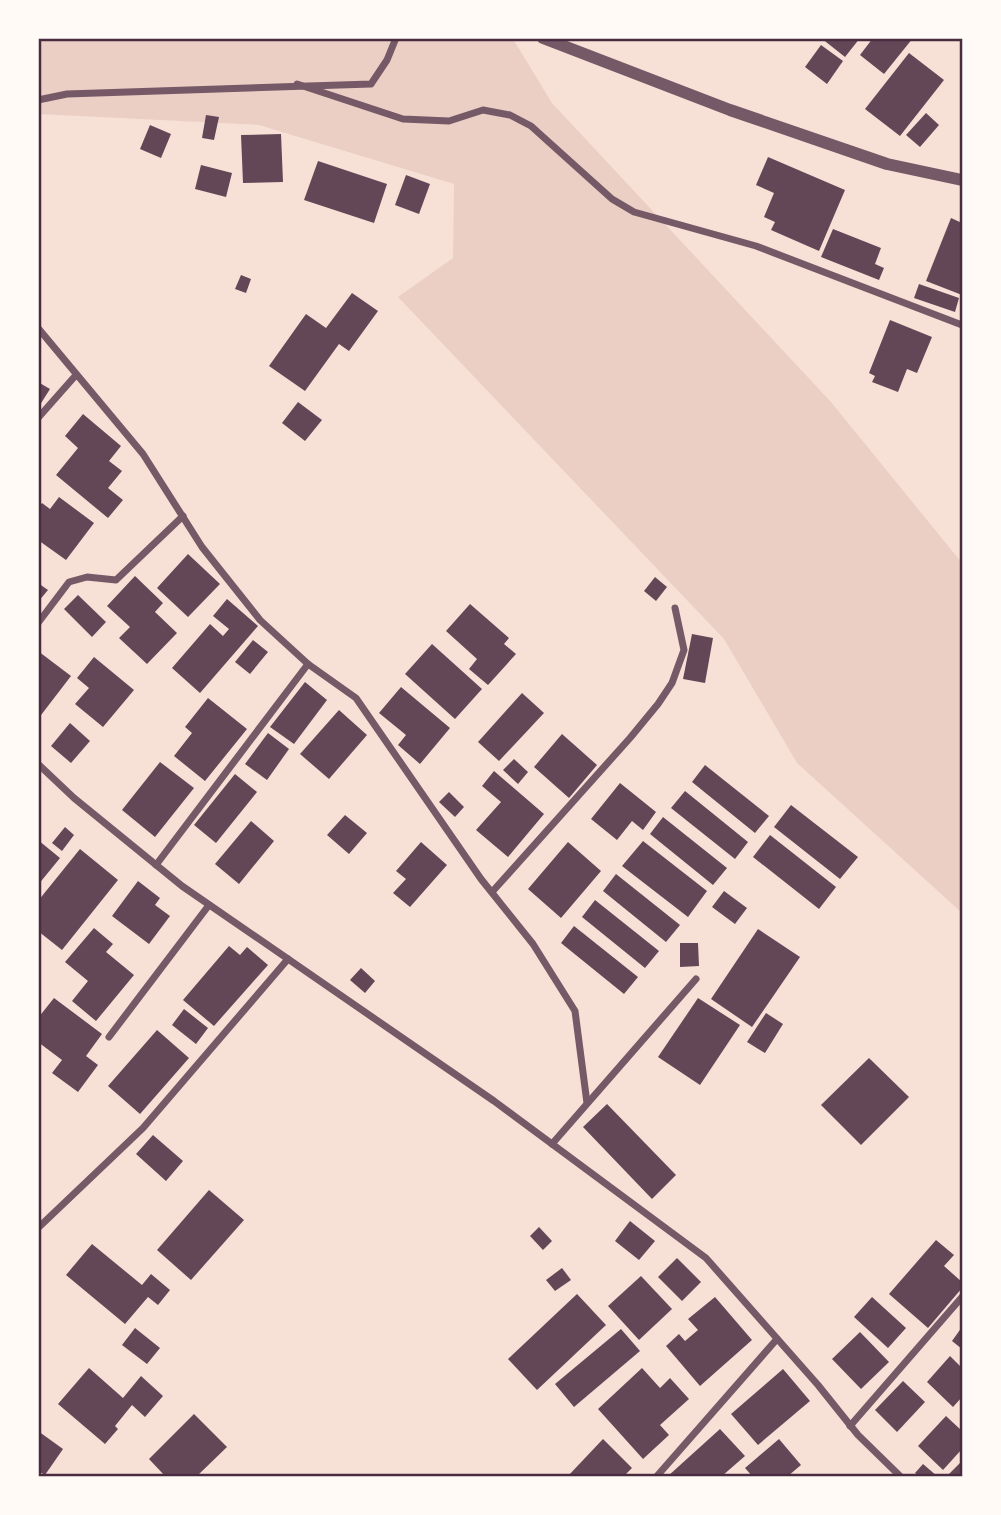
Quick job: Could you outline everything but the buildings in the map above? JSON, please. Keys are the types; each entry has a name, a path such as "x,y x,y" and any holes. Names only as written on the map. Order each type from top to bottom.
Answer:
{"street":[{"path":"38,100 68,94 297,84 371,84 387,60 396,38"},
{"path":"543,38 730,110 887,164 962,180"},
{"path":"297,84 403,119 449,121 483,110 510,115 531,126 612,199 634,212 756,246 962,325"},
{"path":"38,328 143,454 202,547 260,620 309,664 356,698 492,892 533,944 575,1011 587,1103"},
{"path":"38,418 76,375"},
{"path":"38,622 69,582 87,577 116,580 183,516"},
{"path":"492,892 637,729 672,683 684,650 675,608"},
{"path":"156,865 309,664"},
{"path":"38,764 74,798 209,905 552,1143 706,1258 850,1426 900,1476"},
{"path":"109,1037 209,905"},
{"path":"38,1228 143,1128 288,959"},
{"path":"552,1143 696,979"},
{"path":"850,1426 962,1297"},
{"path":"657,1476 778,1339"}],"shaded area":[{"path":"39,39 513,39 552,103 831,402 962,563 962,913 797,763 724,639 398,297 453,258 454,184 259,125 39,114"}]}
